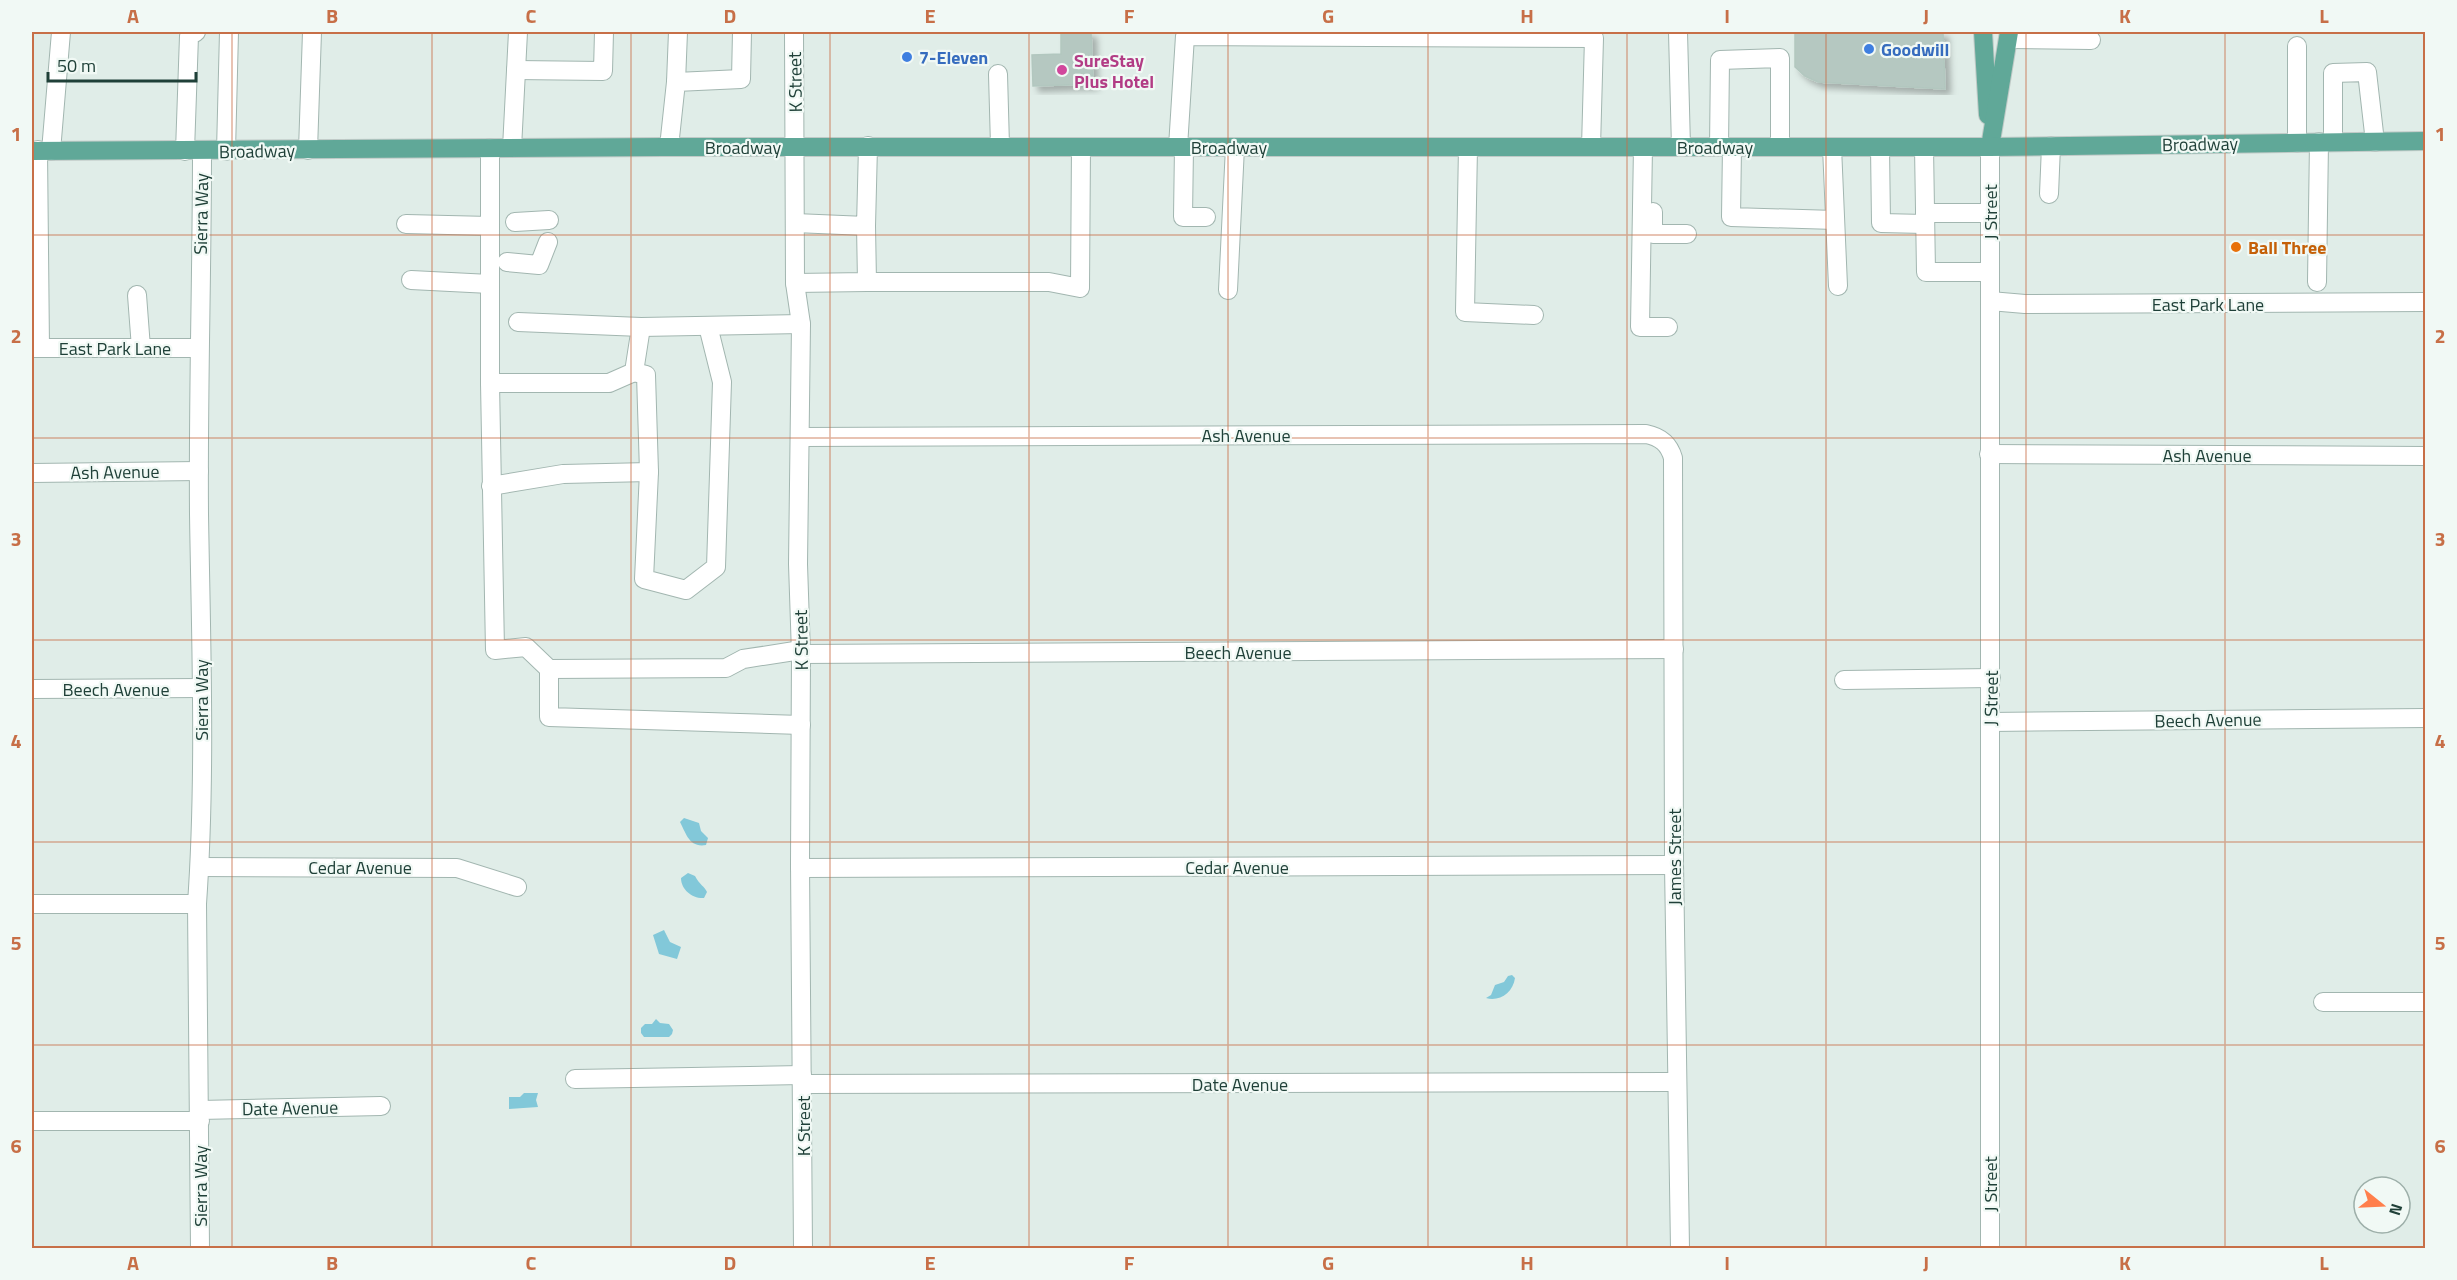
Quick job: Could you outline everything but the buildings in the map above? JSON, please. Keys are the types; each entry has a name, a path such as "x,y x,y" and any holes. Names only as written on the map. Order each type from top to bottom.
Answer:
{"main road":[{"name":"J Street","path":"1983,32 1990,147"},
{"name":"J Street","path":"1990,147 2009,35"},
{"name":"Broadway","path":"40,150 1000,146 1990,147 2426,141"}],"street":[{"path":"36,348 40,150 61,32"},
{"name":"Sierra Way","path":"195,32 189,36 199,348 201,688 200,867 197,904 200,1248"},
{"path":"226,151 229,32"},
{"path":"308,150 312,32"},
{"path":"512,148 518,32"},
{"path":"516,70 603,71 604,32"},
{"path":"669,147 676,82 678,32"},
{"path":"676,82 741,79 742,32"},
{"name":"K Street","path":"794,32 795,283 801,324 798,564 801,652 803,1248"},
{"path":"1678,32 1681,147"},
{"path":"2009,35 2091,40"},
{"path":"1206,217 1184,217 1181,147 1185,36 1594,38 1591,147"},
{"path":"2297,46 2297,143"},
{"path":"1780,147 1780,58 1720,60 1731,217 1836,220"},
{"path":"2317,282 2333,73 2367,72 2374,142"},
{"path":"998,74 1000,146"},
{"path":"2049,194 2051,146"},
{"path":"867,282 868,147"},
{"path":"795,283 1049,282 1080,288 1081,147"},
{"path":"1228,290 1235,147"},
{"path":"1468,147 1466,312 1534,315"},
{"path":"1648,147 1653,234 1687,234"},
{"path":"1648,147 1640,327 1668,327"},
{"path":"1832,147 1838,285"},
{"path":"1880,147 1881,223 1990,213"},
{"path":"1924,147 1926,272 1990,272"},
{"name":"J Street","path":"1990,147 1990,1248"},
{"path":"490,148 491,486 495,650 526,647 549,669 549,717 801,725"},
{"path":"515,222 549,220"},
{"path":"795,223 866,225"},
{"path":"406,224 490,226"},
{"path":"507,262 539,265 548,242"},
{"path":"411,280 490,284"},
{"path":"137,295 141,348"},
{"name":"East Park Lane","path":"1990,301 2025,304 2426,302"},
{"path":"518,322 641,327 801,324"},
{"path":"490,383 609,383 634,372 646,375 649,472 644,579 686,590 716,567 722,382 708,326"},
{"path":"634,372 641,327"},
{"name":"East Park Lane","path":"36,348 199,348"},
{"name":"Ash Avenue","path":"800,437 1646,434 1662,440 1668,446 1673,466"},
{"name":"Ash Avenue","path":"1989,454 2426,456"},
{"name":"James Street","path":"1673,466 1674,865 1680,1248"},
{"name":"Ash Avenue","path":"32,472 199,471"},
{"path":"491,486 563,474 649,472"},
{"name":"Beech Avenue","path":"549,669 726,668 743,659 801,652 1674,649"},
{"path":"1844,680 1991,678"},
{"name":"Beech Avenue","path":"32,689 201,688"},
{"name":"Beech Avenue","path":"1990,722 2426,718"},
{"name":"Cedar Avenue","path":"801,868 1674,865"},
{"name":"Cedar Avenue","path":"200,867 457,868 517,887"},
{"path":"32,904 197,904"},
{"path":"2323,1002 2426,1002"},
{"name":"Date Avenue","path":"575,1078 1677,1082"},
{"name":"Date Avenue","path":"32,1121 381,1106"}],"water":[{"path":"684,818 699,823 701,831 708,838 706,845 696,844 689,839 680,822"},
{"path":"688,873 695,876 706,890 704,898 692,895 685,890 681,878"},
{"path":"664,930 670,942 681,947 677,959 659,954 653,935"},
{"path":"1512,975 1515,978 1514,983 1505,995 1496,999 1486,998 1491,995 1495,985 1504,982 1508,976"},
{"path":"656,1019 660,1023 669,1024 673,1030 669,1037 644,1037 641,1033 641,1028 645,1024 652,1024"},
{"path":"524,1093 538,1093 536,1100 538,1107 509,1109 509,1097 520,1097"}],"place":[{"name":"Goodwill","path":"1869,49"},
{"name":"7-Eleven","path":"907,57"},
{"name":"SureStay Plus Hotel","path":"1062,70"},
{"name":"Ball Three","path":"2236,247"}]}
